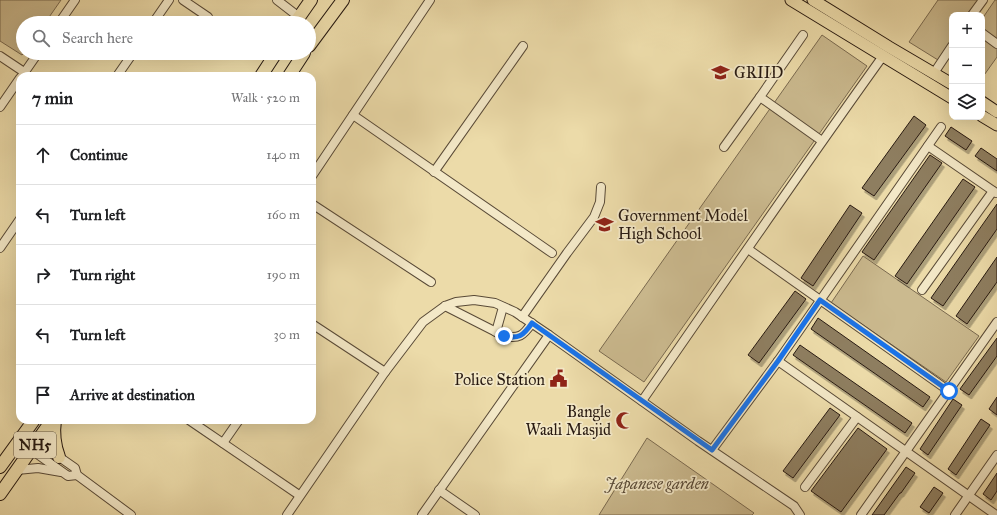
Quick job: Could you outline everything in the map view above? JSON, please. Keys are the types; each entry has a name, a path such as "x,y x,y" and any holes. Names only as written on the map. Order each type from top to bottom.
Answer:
{"highway":[{"path":"300,16 311,0"},
{"path":"316,37 343,0"},
{"path":"264,72 271,60"},
{"path":"292,72 299,60"},
{"name":"NH5","path":"0,468 4,455 22,437 31,424"},
{"name":"NH5","path":"0,493 51,424"},
{"path":"54,424 54,440 59,457"}],"main road":[{"path":"791,0 949,96"},
{"path":"813,0 949,82"},
{"path":"985,104 997,112"},
{"path":"985,118 997,125"}],"street":[{"path":"64,16 75,0"},
{"path":"158,16 169,0"},
{"path":"183,0 207,16"},
{"path":"277,0 293,16"},
{"path":"316,170 430,0"},
{"path":"974,12 983,0"},
{"path":"724,147 803,35"},
{"path":"985,35 997,44"},
{"path":"434,172 523,46"},
{"path":"934,73 951,48"},
{"path":"0,56 18,72"},
{"path":"642,401 822,141 883,56"},
{"path":"25,72 33,60"},
{"path":"120,72 128,60"},
{"path":"0,107 16,84"},
{"path":"760,97 822,141"},
{"path":"353,115 552,253"},
{"path":"712,450 778,361 941,127"},
{"path":"922,290 995,192 928,146"},
{"path":"522,317 594,217 600,202 601,188"},
{"path":"316,207 431,282"},
{"path":"1,245 16,224"},
{"path":"748,249 949,391"},
{"path":"287,515 385,372 423,322 445,306 456,302 474,300 495,303 515,312 549,334 642,401 794,506 800,515"},
{"path":"445,306 504,336 512,338 521,336 526,332 532,323"},
{"path":"496,332 503,307"},
{"path":"861,515 997,322"},
{"path":"316,327 385,372"},
{"path":"422,515 549,334"},
{"path":"778,361 996,515"},
{"path":"806,487 857,417"},
{"path":"195,424 300,496"},
{"path":"223,443 236,424"},
{"path":"22,437 59,457 75,468 76,475"},
{"path":"35,445 68,476 76,475 131,515"},
{"path":"955,515 997,455"},
{"path":"17,470 38,468 63,472"},
{"path":"439,490 475,515"}],"green space":[{"path":"0,0 61,0 50,16 16,16 16,51 0,41"},
{"path":"938,0 979,0 971,12 949,12 949,44 938,60 909,42"},
{"path":"995,0 997,0 997,57 985,74 985,48 985,15"},
{"path":"822,35 867,66 644,382 599,351"},
{"path":"863,256 979,336 946,382 831,303"},
{"name":"Japanese garden","path":"647,438 754,513 752,515 599,515"}],"building":[{"path":"914,116 926,125 874,196 862,188"},
{"path":"951,127 972,141 966,150 945,136"},
{"path":"981,148 997,159 997,171 975,156"},
{"path":"930,155 942,163 874,260 862,252"},
{"path":"963,179 975,187 907,284 895,276"},
{"path":"997,204 997,229 943,306 931,298"},
{"path":"850,205 862,213 813,286 801,278"},
{"path":"997,257 997,282 967,324 956,316"},
{"path":"795,291 806,299 759,363 748,355"},
{"path":"818,318 930,397 923,407 811,329"},
{"path":"997,338 997,356 969,395 960,389"},
{"path":"800,345 912,423 905,433 793,355"},
{"path":"997,397 997,415 989,409"},
{"path":"953,399 962,405 928,455 920,449"},
{"path":"830,408 840,415 793,478 783,471"},
{"path":"981,419 990,425 956,475 948,469"},
{"path":"858,428 887,449 841,512 811,491"},
{"path":"906,467 915,473 901,493 884,515 872,515"},
{"path":"997,473 997,491 991,500 983,494"},
{"path":"934,487 943,493 929,513 920,507"}],"place":[{"name":"GRIID","path":"721,72"},
{"name":"Government Model High School","path":"605,224"},
{"name":"Police Station","path":"558,379"},
{"name":"Bangle Waali Masjid","path":"624,420"}],"route":[{"path":"504,336 512,338 521,336 526,332 532,323 712,450 778,361 820,300 949,391"}]}
